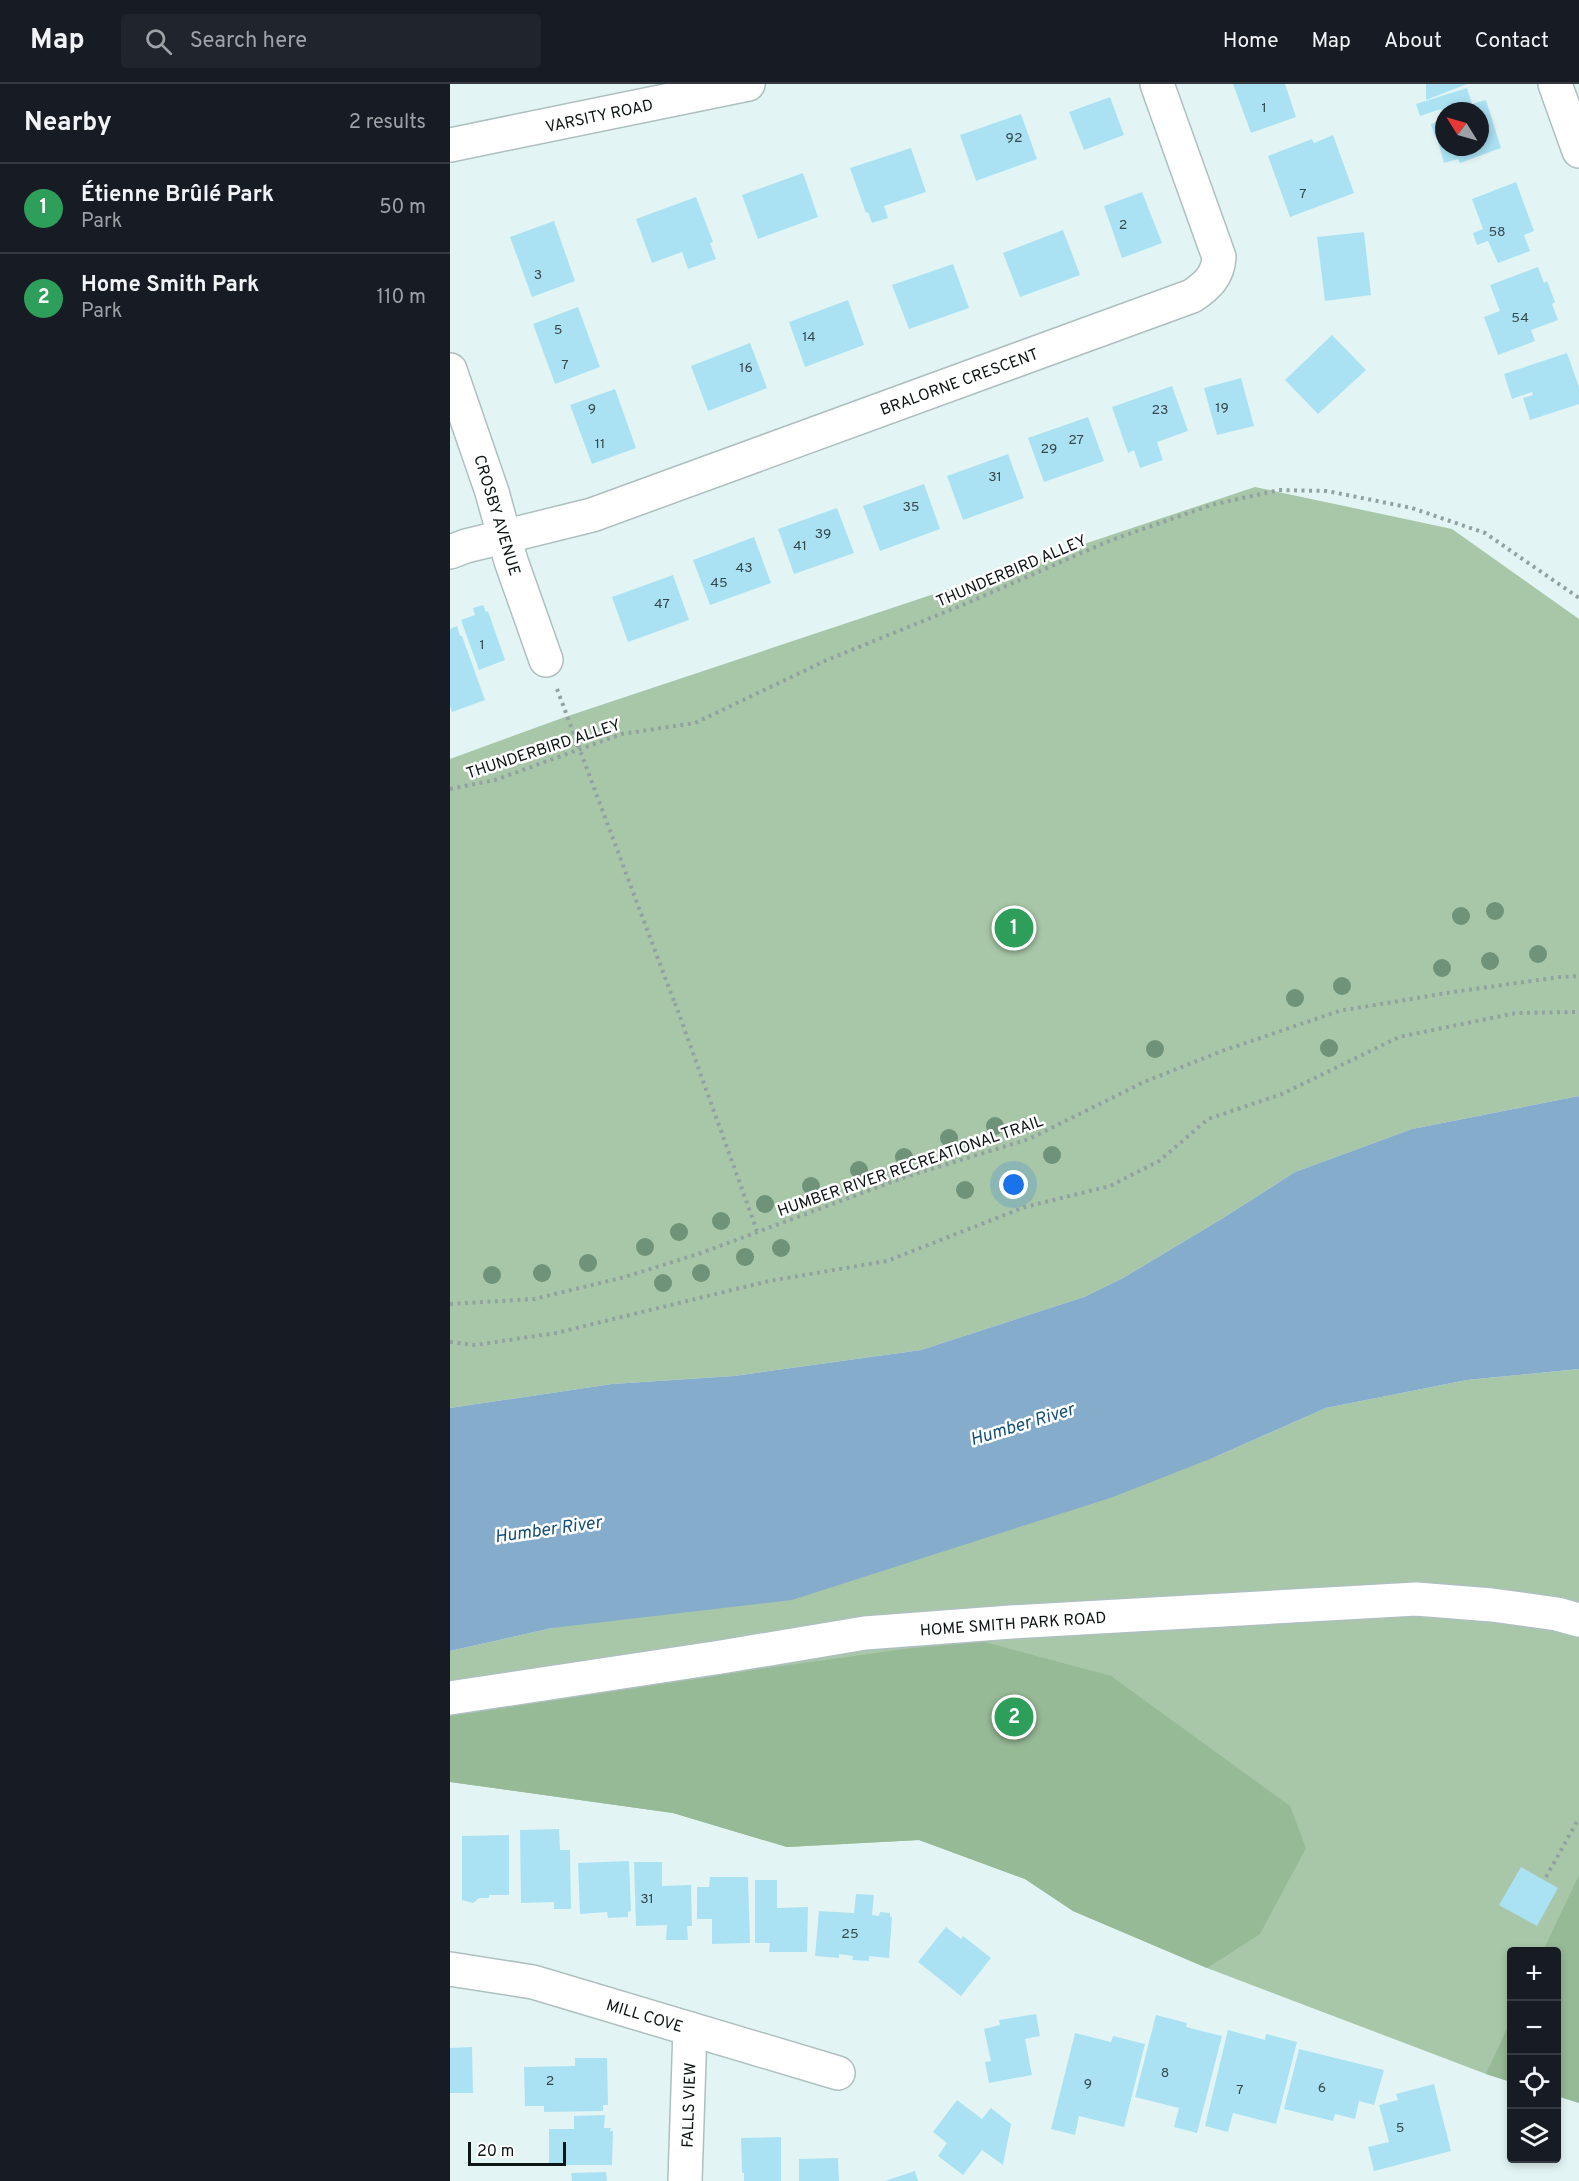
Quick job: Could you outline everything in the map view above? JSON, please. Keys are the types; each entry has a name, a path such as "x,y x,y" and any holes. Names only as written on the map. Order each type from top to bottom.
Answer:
{"street":[{"name":"VARSITY ROAD","path":"450,145 746,84"},
{"name":"BRALORNE CRESCENT","path":"450,552 592,515 1192,296 1202,290 1215,274 1219,257 1157,84"},
{"path":"1555,84 1579,151"},
{"name":"CROSBY AVENUE","path":"450,370 546,660"},
{"name":"HOME SMITH PARK ROAD","path":"450,1698 865,1633 1011,1622 1416,1599 1492,1605 1557,1614 1579,1620"},
{"name":"MILL COVE","path":"450,1969 533,1982 838,2073"},
{"name":"FALLS VIEW","path":"684,2181 690,2029"}],"path":[{"name":"THUNDERBIRD ALLEY","path":"450,789 495,780 622,734 695,723 827,660 960,606 1109,541 1211,504 1279,490 1327,491 1412,508 1485,533 1579,598"},
{"path":"546,660 671,993"},
{"path":"622,861 757,1231"},
{"name":"HUMBER RIVER RECREATIONAL TRAIL","path":"450,1304 534,1299 626,1277 701,1253 905,1178 1029,1139 1144,1082 1339,1011 1560,976 1579,976"},
{"path":"450,1342 475,1345 556,1333 769,1281 887,1261 1025,1207 1110,1186 1159,1161 1208,1119 1282,1094 1399,1037 1516,1013 1579,1012"},
{"path":"1546,1876 1579,1818"}],"green space":[{"path":"1255,487 1452,529 1579,619 1579,1096 1412,1129 1295,1172 1123,1278 1084,1297 921,1350 734,1376 612,1384 450,1408 450,759 565,717"},
{"path":"1579,1369 1579,2103 1561,2097 1561,1947 1507,1947 1507,2081 1207,1968 1073,1911 1025,1879 919,1840 787,1847 673,1813 450,1782 450,1651 552,1628 1215,1457 1326,1408 1467,1380"},
{"path":"981,1641 1111,1676 1290,1806 1306,1848 1260,1934 1207,1968 1073,1911 1025,1879 919,1840 787,1847 673,1813 450,1782 450,1712 905,1649"},
{"path":"1579,1875 1579,2103 1561,2097 1561,1947 1545,1947"},
{"path":"1507,2029 1507,2081 1486,2074"}],"water":[{"name":"Humber River","path":"1579,1096 1579,1369 1467,1380 1326,1408 1215,1457 1113,1497 792,1600 552,1628 450,1651 450,1408 612,1384 734,1376 921,1350 1084,1297 1123,1278 1295,1172 1412,1129"}],"building":[{"path":"1233,84 1285,84 1296,117 1251,133"},
{"path":"1426,84 1467,84 1426,100"},
{"path":"1467,88 1471,102 1435,102 1435,111 1420,116 1416,104"},
{"path":"1110,97 1124,135 1084,150 1069,112"},
{"path":"1489,110 1501,148 1489,152"},
{"path":"1021,114 1037,159 976,181 960,135"},
{"path":"1435,122 1435,137 1431,124"},
{"path":"1333,135 1354,193 1290,217 1268,156 1312,139 1314,143"},
{"path":"911,148 926,192 884,206 888,218 872,223 868,212 866,213 850,168"},
{"path":"1442,156 1479,156 1460,163 1458,159 1444,163"},
{"path":"803,173 818,217 758,239 742,195"},
{"path":"1516,182 1534,231 1524,235 1530,251 1498,263 1488,241 1477,245 1473,233 1483,229 1472,199"},
{"path":"1142,192 1162,243 1122,258 1104,206"},
{"path":"696,197 713,242 710,243 716,259 688,269 682,252 652,263 636,219"},
{"path":"554,221 575,281 532,297 510,237"},
{"path":"1063,230 1080,275 1020,297 1003,253"},
{"path":"1364,232 1371,295 1325,301 1317,237"},
{"path":"953,264 969,308 909,329 892,285"},
{"path":"1538,267 1544,283 1547,281 1555,302 1552,304 1558,320 1531,330 1535,341 1498,355 1484,317 1500,311 1490,285"},
{"path":"848,300 864,345 805,367 789,322"},
{"path":"578,307 600,367 555,384 533,324"},
{"path":"1332,335 1366,370 1318,414 1285,380"},
{"path":"750,343 767,388 708,411 691,366"},
{"path":"1567,353 1579,387 1579,404 1530,420 1523,398 1533,395 1532,392 1512,399 1504,374"},
{"path":"1241,378 1254,426 1217,435 1204,388"},
{"path":"1172,386 1188,431 1157,442 1163,460 1140,468 1134,450 1128,453 1112,407"},
{"path":"615,389 636,448 592,464 570,405"},
{"path":"1088,417 1104,461 1044,482 1028,438"},
{"path":"1008,454 1024,498 963,520 947,476"},
{"path":"924,484 940,529 880,551 863,506"},
{"path":"837,508 854,553 794,574 778,529"},
{"path":"754,537 771,583 710,605 693,560"},
{"path":"673,575 689,620 628,642 612,597"},
{"path":"483,605 486,612 488,611 505,660 479,670 461,620 475,615 473,608"},
{"path":"457,626 485,700 452,712 450,706 450,629"},
{"path":"559,1829 560,1850 570,1850 571,1909 554,1909 554,1902 521,1903 520,1830"},
{"path":"509,1835 509,1895 489,1895 489,1898 479,1898 473,1903 462,1900 462,1836"},
{"path":"629,1861 631,1911 628,1912 628,1917 608,1918 607,1912 580,1914 578,1863"},
{"path":"634,1862 662,1862 662,1886 691,1885 692,1926 687,1926 688,1940 666,1940 667,1925 636,1926"},
{"path":"1521,1867 1558,1888 1537,1926 1499,1905"},
{"path":"710,1877 748,1877 750,1943 712,1944 712,1919 697,1919 697,1887 709,1887"},
{"path":"755,1880 777,1880 777,1908 808,1907 807,1952 769,1952 770,1943 755,1943"},
{"path":"856,1894 874,1895 872,1915 879,1916 880,1912 890,1913 892,1917 889,1958 869,1956 869,1961 852,1960 853,1956 839,1954 839,1958 815,1956 819,1911 854,1913"},
{"path":"946,1927 961,1939 963,1936 991,1958 961,1996 918,1962"},
{"path":"1036,2014 1040,2036 1025,2039 1032,2075 989,2083 985,2062 991,2061 984,2029 1000,2025 999,2020"},
{"path":"1156,2015 1187,2023 1186,2027 1222,2036 1197,2133 1174,2127 1179,2108 1135,2097"},
{"path":"1228,2030 1265,2040 1266,2034 1297,2042 1276,2124 1233,2113 1228,2132 1205,2126"},
{"path":"1075,2033 1111,2042 1113,2036 1145,2044 1124,2127 1079,2116 1075,2135 1051,2129"},
{"path":"472,2047 473,2093 450,2093 450,2048"},
{"path":"1299,2049 1384,2070 1374,2105 1359,2101 1355,2119 1335,2114 1333,2121 1284,2109"},
{"path":"575,2058 607,2058 608,2105 603,2105 603,2111 544,2112 544,2106 525,2106 524,2067 575,2066"},
{"path":"1434,2084 1451,2151 1374,2171 1368,2147 1389,2142 1379,2105 1398,2100 1396,2094"},
{"path":"957,2100 982,2119 991,2108 1011,2124 1003,2165 982,2150 963,2175 938,2156 947,2143 933,2132"},
{"path":"605,2115 604,2128 611,2128 610,2131 613,2131 612,2165 549,2165 549,2129 574,2129 574,2116"},
{"path":"781,2137 781,2181 744,2181 741,2138"},
{"path":"838,2158 839,2181 799,2181 799,2159"},
{"path":"915,2171 918,2181 885,2181"},
{"path":"606,2172 607,2181 572,2181 571,2173"}],"place":[{"name":"Étienne Brûlé Park","path":"1014,928"},
{"name":"Home Smith Park","path":"1014,1717"}]}
